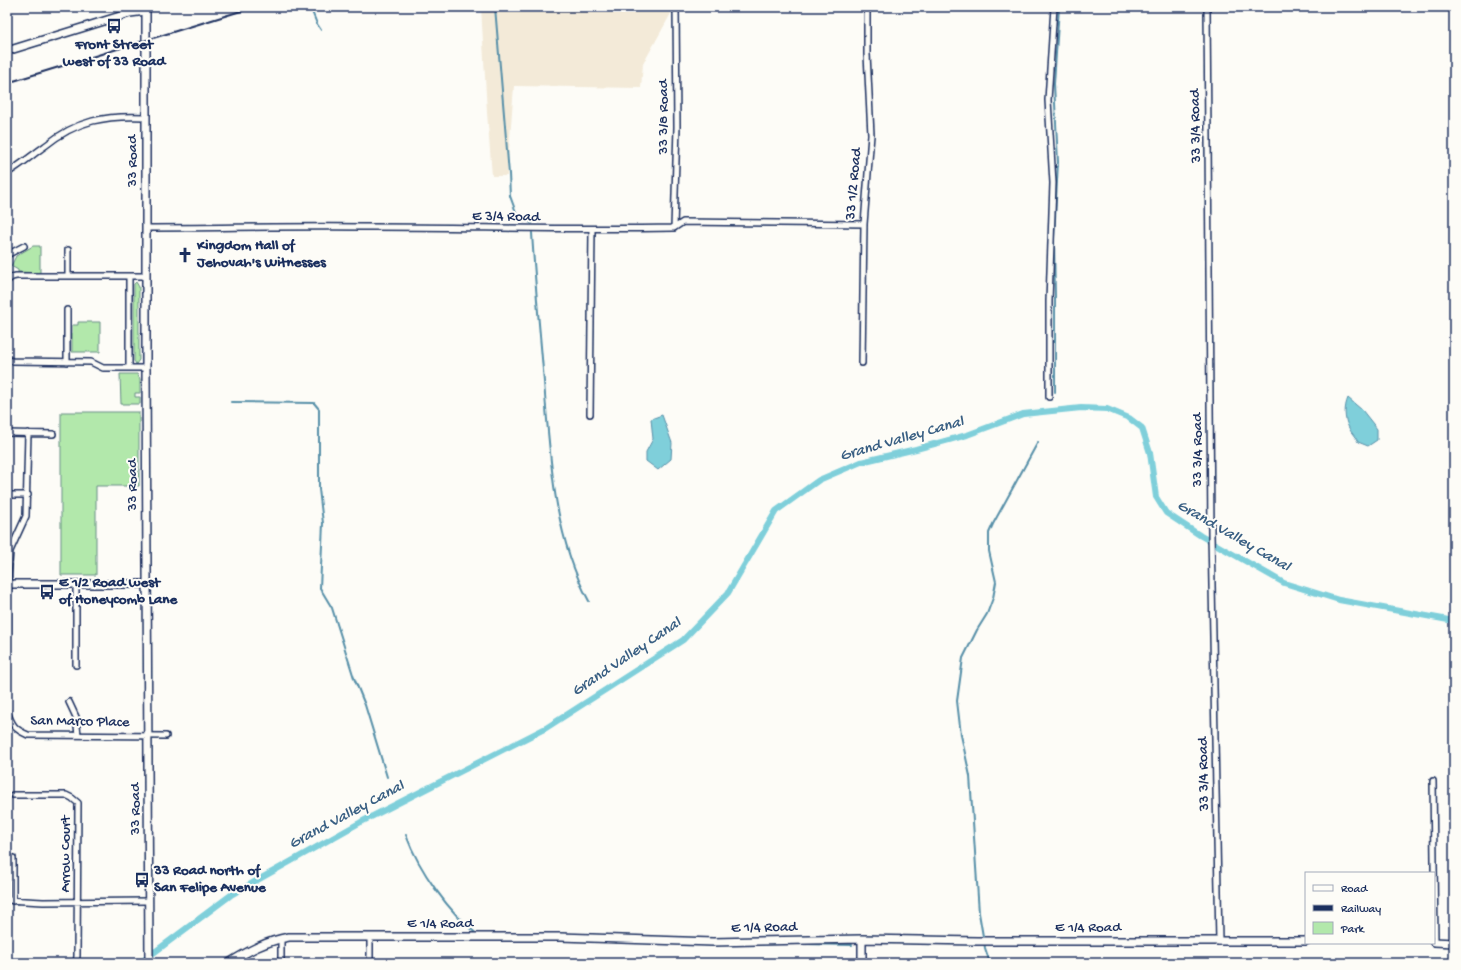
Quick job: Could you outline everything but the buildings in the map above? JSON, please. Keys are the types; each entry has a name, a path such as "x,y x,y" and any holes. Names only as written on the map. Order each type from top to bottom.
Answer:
{"street":[{"name":"33 3/8 Road","path":"674,228 677,127 676,7"},
{"name":"33 1/2 Road","path":"862,362 864,224 871,135 867,54 867,7"},
{"path":"1049,397 1049,301 1053,183 1048,100 1054,7"},
{"name":"33 3/4 Road","path":"1206,7 1211,548 1219,942"},
{"path":"7,51 146,9"},
{"name":"33 Road","path":"146,9 149,963"},
{"path":"7,173 51,142 80,124 110,116 146,117"},
{"name":"E 3/4 Road","path":"146,228 296,226 592,230 674,228 683,222 864,224"},
{"path":"590,414 592,230"},
{"path":"7,255 24,246"},
{"path":"68,250 68,276"},
{"path":"7,279 16,276 146,276"},
{"path":"128,276 128,368"},
{"path":"67,310 67,362"},
{"path":"7,359 12,362 91,362 103,368 146,368"},
{"path":"7,433 53,434"},
{"path":"8,663 8,584 10,551 26,516 28,495 28,433"},
{"path":"7,495 28,495"},
{"path":"8,584 147,584"},
{"path":"76,584 76,665"},
{"path":"69,702 76,717 78,735"},
{"name":"San Marco Place","path":"7,711 16,730 28,735 166,736"},
{"path":"1433,781 1434,872"},
{"name":"Arrow Court","path":"13,795 66,795 78,803 78,902"},
{"path":"13,858 13,901"},
{"path":"7,900 78,902 149,901"},
{"path":"76,963 78,956 78,902"},
{"name":"E 1/4 Road","path":"229,963 249,950 289,937 560,937 713,942 862,939 976,941 1305,941"},
{"path":"370,937 370,963"},
{"path":"280,939 281,963"},
{"path":"862,939 862,963"},
{"path":"1435,942 1454,943"}],"shaded area":[{"path":"481,7 674,8 643,64 641,88 514,86 507,176 492,176"}],"green space":[{"path":"33,246 40,246 40,273 18,272 18,270 11,266 16,256"},
{"path":"136,282 139,287 139,360 136,364 134,361 134,284"},
{"path":"78,322 100,322 100,352 72,352 72,325 78,325"},
{"path":"120,374 137,374 140,379 140,393 135,393 135,397 140,397 140,404 121,404"},
{"path":"61,412 139,412 139,486 96,486 96,575 61,575"}],"water":[{"path":"1348,398 1362,410 1377,429 1377,440 1368,446 1358,442 1347,424 1345,413"},
{"path":"662,415 672,443 671,459 658,470 646,461 646,452 653,439 651,419"}],"waterway":[{"path":"495,7 510,196 517,215 532,223"},
{"path":"1055,392 1054,238 1058,162 1054,84 1059,7"},
{"path":"311,9 321,30"},
{"path":"532,233 548,438 555,494 568,549 577,576 589,601"},
{"path":"231,402 314,403 319,409 319,489 323,523 320,588 332,608 354,678 365,705 387,777"},
{"name":"Grand Valley Canal","path":"140,963 231,895 361,822 546,728 683,640 728,593 776,511 819,480 861,462 967,435 1023,414 1081,408 1107,409 1129,418 1142,428 1150,453 1156,497 1166,513 1201,536 1284,583 1339,600 1454,621"},
{"path":"990,963 985,948 979,913 970,776 961,735 957,701 963,658 987,614 993,598 996,582 989,551 989,533 1038,442"},
{"path":"406,835 419,862 436,890 456,915 478,935"},
{"path":"804,944 852,945"}],"railway":[{"path":"7,83 254,7"}],"place":[{"name":"Front Street west of 33 Road","path":"114,26"},
{"name":"Kingdom Hall of Jehovah's Witnesses","path":"185,255"},
{"name":"E 1/2 Road west of Honeycomb Lane","path":"47,592"},
{"name":"33 Road north of San Felipe Avenue","path":"142,880"}]}
